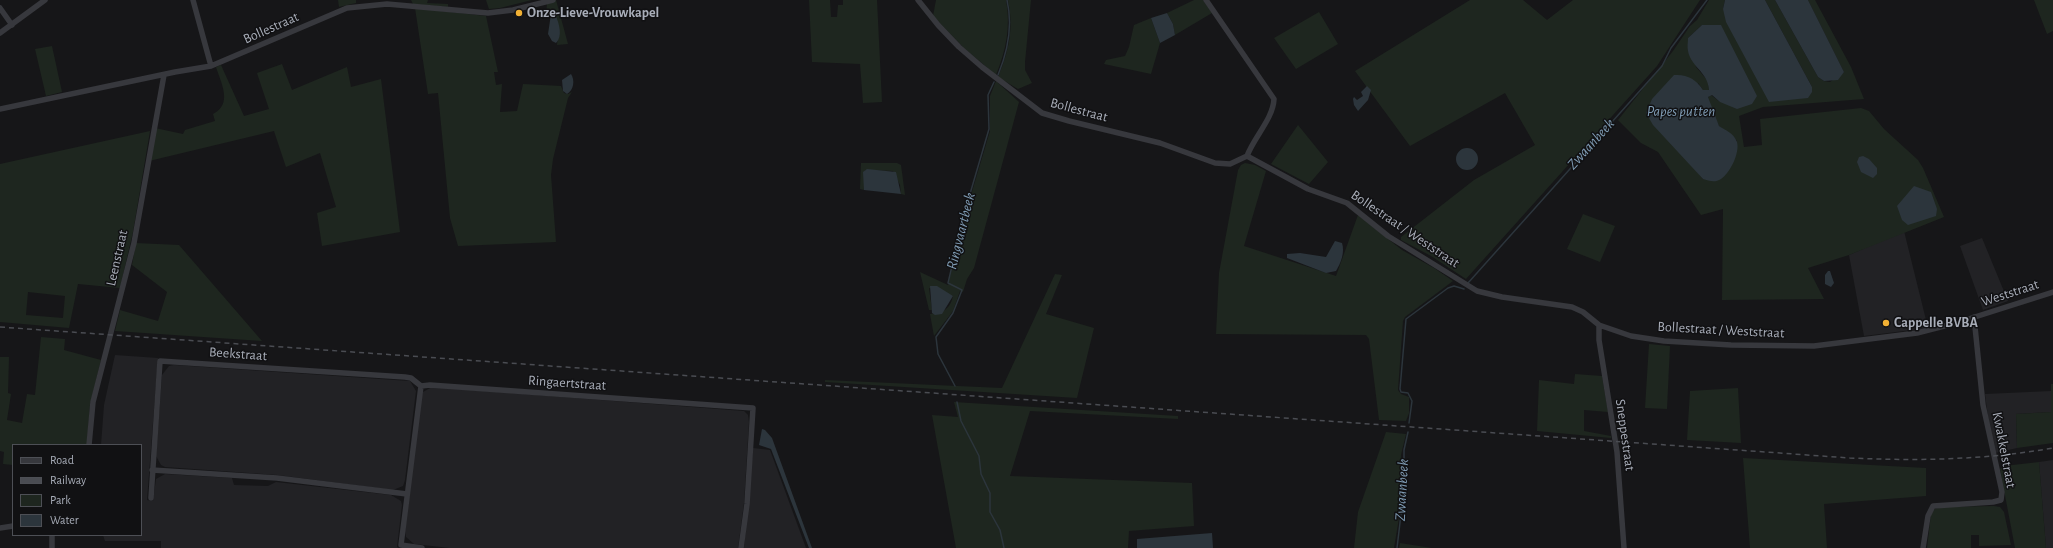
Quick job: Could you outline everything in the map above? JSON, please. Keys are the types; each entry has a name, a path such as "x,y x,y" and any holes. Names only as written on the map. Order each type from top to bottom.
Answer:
{"street":[{"path":"0,33 45,0"},
{"path":"193,0 211,66"},
{"name":"Bollestraat","path":"0,110 164,74 211,66 347,8 386,4 488,13 513,10 553,0"},
{"name":"Bollestraat","path":"918,0 938,25 959,47 982,67 1042,113 1160,143 1215,163 1230,164 1248,156"},
{"path":"1206,0 1274,99 1273,108 1251,145 1248,156"},
{"path":"0,8 12,25"},
{"name":"Leenstraat","path":"89,444 93,402 134,243 164,74"},
{"name":"Bollestraat / Weststraat","path":"1248,156 1308,189 1346,203 1388,236 1470,287 1502,297 1572,307 1583,312 1598,326 1631,336 1709,345 1814,346 1917,333 1974,317"},
{"name":"Weststraat","path":"1974,317 2053,292"},
{"name":"Kwakkelstraat","path":"1923,548 1928,516 1933,506 1993,502 2001,500 2002,492 1983,405 1974,317"},
{"name":"Sneppestraat","path":"1598,326 1616,452 1624,548"},
{"name":"Beekstraat","path":"151,498 160,361 405,377 411,378 420,386"},
{"name":"Ringaertstraat","path":"420,386 430,385 753,408 747,504 742,548"},
{"path":"420,386 401,545 422,548"},
{"path":"152,470 277,478 407,494"},
{"path":"0,528 12,526"},
{"path":"52,536 52,548"}],"shaded area":[{"path":"1904,231 1928,328 1864,336 1849,255"},
{"path":"1982,238 2008,301 1983,310 1960,246"},
{"path":"115,355 158,358 147,500 153,501 156,479 165,474 232,478 234,485 268,486 276,482 391,495 401,501 402,505 397,547 399,548 161,548 161,541 105,541 103,536 142,536 142,444 101,444 104,405"},
{"path":"174,365 410,381 416,391 403,486 393,490 277,475 165,467 161,465 156,456 162,375 169,366"},
{"path":"432,387 744,411 748,415 749,422 744,503 738,548 450,548 414,544 406,537 405,531 421,398 423,392"},
{"path":"2051,391 2051,412 2016,414 2017,448 1995,453 1990,432 1985,394"},
{"path":"753,448 770,450 806,548 744,548"},
{"path":"2053,460 2053,548 2046,548 2039,462"}],"green space":[{"path":"338,0 356,0 356,3 339,7"},
{"path":"411,0 428,0 427,3 448,4 448,7 413,4"},
{"path":"486,0 532,0 500,8 489,9"},
{"path":"556,0 568,44 557,45 558,35 552,17 546,17 547,3"},
{"path":"809,0 830,0 831,17 837,17 838,5 843,5 843,0 877,0 882,102 863,103 860,64 812,62"},
{"path":"936,0 1006,0 1008,20 1007,38 996,75 965,49 933,16"},
{"path":"1008,0 1031,0 1025,70 1032,83 1018,89 998,77 1008,49 1011,20"},
{"path":"1194,0 1203,0 1212,13 1175,35 1173,24 1167,13"},
{"path":"1470,0 1523,0 1547,20 1573,0 1700,0 1657,66 1466,279 1431,256 1401,240 1401,237 1474,180 1535,145 1505,93 1410,146 1355,71"},
{"path":"1709,0 1725,0 1723,9 1812,87 1765,0 1775,0 1818,77 1824,81 1830,82 1844,72 1808,0 1815,0 1851,67 1864,99 1763,107 1739,116 1744,147 1762,145 1760,119 1861,108 1869,111 1884,129 1918,160 1923,168 1944,217 1849,255 1808,268 1824,299 1722,300 1723,209 1701,215 1658,152 1641,143 1618,120 1673,51 1690,26 1697,20","holes":["1702,25 1712,25 1720,102 1711,95 1708,97 1718,125 1731,134 1737,141 1703,179 1690,163 1698,83 1703,90 1709,90 1708,81 1696,67 1688,38"]},
{"path":"2034,0 2053,0 2053,31 2047,34"},
{"path":"415,8 486,16 498,72 494,72 496,85 502,84 500,112 517,111 523,84 561,86 564,93 568,94 572,92 568,98 553,159 551,175 556,242 458,246 450,218 438,93 428,94"},
{"path":"1319,12 1338,44 1296,69 1274,38"},
{"path":"1151,18 1160,43 1151,74 1104,64 1106,60 1125,56 1129,47 1134,25"},
{"path":"52,46 62,92 46,96 35,49"},
{"path":"282,64 292,90 347,67 351,87 381,79 400,232 322,246 317,213 336,207 320,153 286,167 274,131 149,161 155,128 183,134 185,130 215,121 213,114 223,105 224,99 223,86 216,67 221,65 244,116 269,109 257,73"},
{"path":"996,81 1019,102 974,268 967,279 963,292 960,291 953,311 934,336 930,314 942,312 948,308 953,296 929,288 932,310 929,310 920,272 948,285 966,212 990,131 990,96"},
{"path":"1298,125 1328,162 1309,184 1271,164"},
{"path":"150,131 133,232 120,288 78,284 69,328 0,322 0,164","holes":["28,292 65,296 63,318 26,315"]},
{"path":"861,163 897,163 901,165 905,195 901,194 900,185 893,171 865,170 864,190 860,189"},
{"path":"1245,163 1255,165 1266,171 1244,246 1336,276 1358,215 1402,250 1434,268 1453,281 1405,317 1403,321 1398,390 1401,394 1409,397 1409,413 1406,421 1379,420 1369,339 1366,335 1216,334 1219,273 1238,170 1241,165"},
{"path":"1583,214 1615,226 1600,262 1567,249"},
{"path":"136,243 179,245 262,341 115,331 120,310 158,321 167,292 132,265"},
{"path":"1055,274 1062,275 1046,314 1094,328 1077,398 825,382 825,380 1002,388"},
{"path":"41,337 65,339 64,350 101,360 90,405 87,444 12,444 12,465 3,464 4,452 0,451 0,357 9,357 8,393 11,394 7,420 22,423 27,394 35,395"},
{"path":"1649,344 1670,346 1667,409 1645,408"},
{"path":"1575,374 1602,376 1608,412 1584,410 1584,431 1611,436 1611,438 1537,431 1539,380 1574,384"},
{"path":"2051,384 2053,384 2053,443 2017,448 2016,414 2051,412"},
{"path":"1738,388 1741,443 1687,440 1690,391"},
{"path":"954,402 1178,416 1178,419 1030,411 1010,476 1192,483 1194,526 1129,531 1128,548 956,548 932,415 958,417"},
{"path":"1386,432 1406,434 1401,455 1399,518 1394,548 1354,548 1358,512"},
{"path":"1743,458 1926,468 1926,496 1824,504 1827,548 1750,548"},
{"path":"2039,462 2046,548 2015,548 2000,469 2004,466"},
{"path":"1942,507 2000,507 2004,512 2011,545 1979,546 1979,535 1971,535 1971,548 1927,548 1931,514 1935,509"},
{"path":"1400,543 1432,548 1399,548"}],"water":[{"path":"1725,0 1765,0 1812,87 1812,92 1808,98 1769,102 1726,22 1723,9"},
{"path":"1775,0 1808,0 1844,72 1838,80 1824,81 1818,77"},
{"path":"1167,13 1173,24 1175,35 1160,43 1151,18"},
{"path":"551,14 556,16 559,26 560,33 556,43 552,41 548,34"},
{"name":"Papes putten","path":"1702,25 1721,25 1757,96 1752,104 1737,109 1720,102 1712,95 1708,97 1719,126 1734,136 1738,147 1734,162 1728,172 1721,179 1714,181 1703,179 1653,125 1646,113 1652,99 1674,75 1687,76 1694,80 1703,90 1709,90 1706,79 1692,61 1688,49 1688,38"},
{"path":"571,74 573,85 567,94 563,91 562,80"},
{"path":"1367,86 1371,90 1368,100 1358,111 1354,105 1353,99 1354,97 1357,100 1363,96 1361,92"},
{"path":"1467,148 1475,151 1478,159 1475,167 1467,170 1459,167 1456,159 1459,151"},
{"path":"1863,156 1869,159 1877,168 1877,174 1873,178 1861,172 1857,162 1859,157"},
{"path":"867,169 896,172 901,194 864,190 863,172"},
{"path":"1914,186 1931,192 1937,209 1936,216 1908,225 1902,220 1897,206"},
{"path":"1335,241 1342,243 1343,250 1341,261 1336,271 1326,273 1287,258 1287,254 1300,253 1326,257"},
{"path":"1828,271 1830,271 1834,283 1831,287 1825,284 1825,275"},
{"path":"930,286 937,286 953,296 942,314 935,315 932,313"},
{"path":"762,429 765,430 772,438 812,548 809,548 771,449 759,445"},
{"path":"1212,533 1213,548 1137,548 1137,539"}],"waterway":[{"name":"Ringvaartbeek","path":"998,75 1007,48 1010,19 1007,0"},
{"name":"Zwaanbeek","path":"1468,283 1662,66 1671,48 1707,0"},
{"name":"Ringvaartbeek","path":"955,386 938,354 936,337 953,313 962,290 948,283 965,211 989,129 988,95 994,82"},
{"name":"Zwaanbeek","path":"1409,423 1412,401 1408,393 1401,392 1400,389 1406,319 1448,288 1454,286 1464,289"},
{"path":"957,402 961,421 979,456 981,474 990,493 990,512 1000,530 1004,548"},
{"name":"Zwaanbeek","path":"1397,548 1404,489 1404,450 1408,432"}],"railway":[{"path":"0,327 1850,458 1952,459 2002,455 2053,448"}],"place":[{"name":"Onze-Lieve-Vrouwkapel","path":"519,13"},
{"name":"Cappelle BVBA","path":"1886,323"}]}
